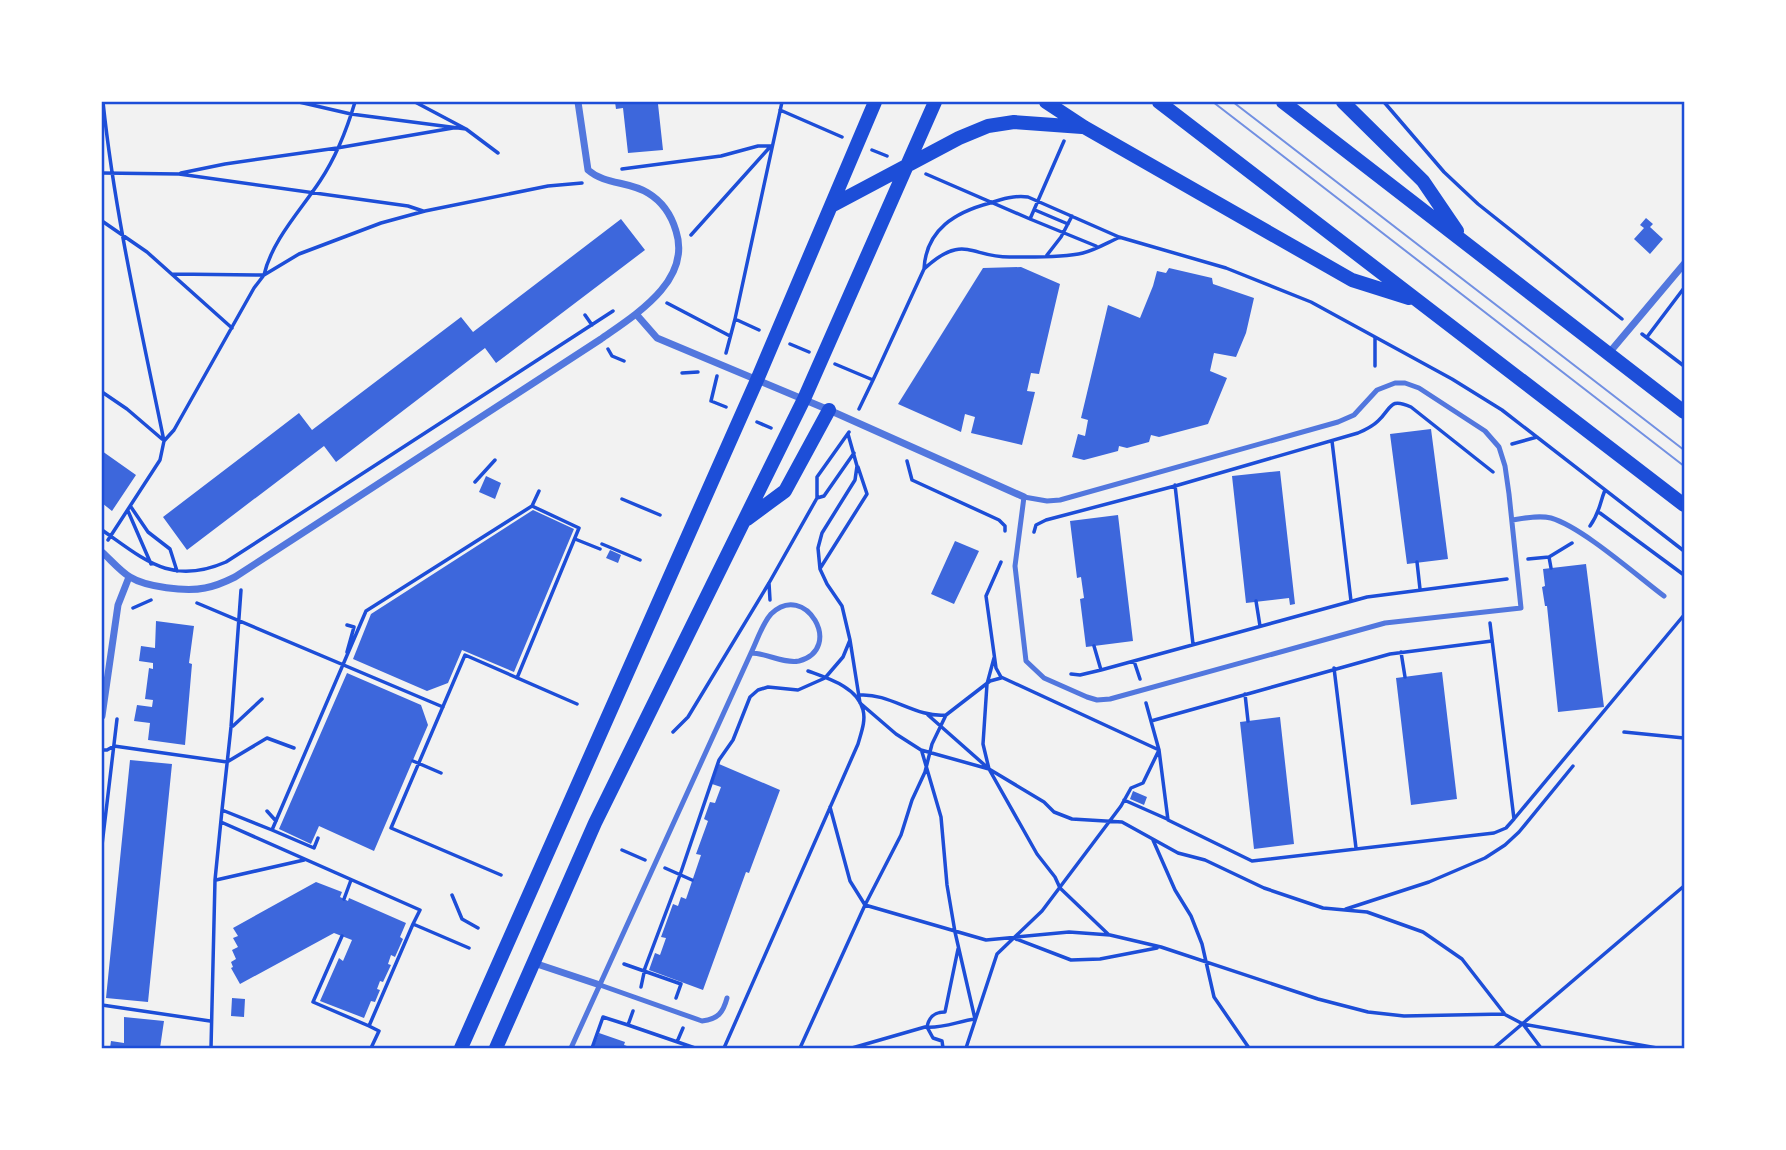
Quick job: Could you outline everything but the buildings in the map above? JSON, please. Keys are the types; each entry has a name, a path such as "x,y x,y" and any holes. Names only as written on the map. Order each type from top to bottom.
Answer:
{"main road":[{"path":"461,1048 757,380 875,102"},
{"path":"496,1048 595,822 804,399 935,102"},
{"path":"1046,102 1084,127 1352,280 1420,301"},
{"path":"1159,102 1685,505"},
{"path":"1283,102 1685,412"},
{"path":"1343,102 1423,181 1463,241"},
{"path":"831,206 959,138 988,126 1014,122 1084,127"},
{"path":"746,520 785,491 830,410"}],"street":[{"path":"102,552 129,577 152,585 202,589 235,577 636,314 651,301 669,281 678,260 680,247 672,218 661,203 640,188 598,178 588,170 579,102"},
{"path":"1609,353 1685,264"},
{"path":"636,314 657,338 830,410 1024,497"},
{"path":"102,716 118,605 129,577"},
{"path":"534,963 600,985"}],"lane":[{"path":"1395,383 1413,385 1430,394 1485,431 1499,447 1505,466 1521,608 1385,623 1123,696 1097,700 1044,678 1026,661 1015,566 1024,497 1060,500 1338,422 1354,415 1377,390 1395,383"},
{"path":"1512,520 1540,517 1551,519 1583,536 1664,596"},
{"path":"571,1048 751,653 772,613 788,606 797,606 813,615 820,632 819,641 809,656 792,662 762,653 751,653"},
{"path":"600,985 702,1020 711,1020 718,1016 724,1010 727,998"}],"path":[{"path":"102,547 160,460 164,441 111,173 103,102"},
{"path":"299,102 351,114 466,129"},
{"path":"164,441 174,430 264,275 281,237 311,194 337,148 355,102"},
{"path":"415,102 466,129 498,153"},
{"path":"725,357 782,102"},
{"path":"1384,102 1444,172 1478,204 1685,366"},
{"path":"780,110 827,130"},
{"path":"179,174 225,164 453,128"},
{"path":"1030,219 1066,138"},
{"path":"172,274 264,275 299,254 340,237 425,211 548,186 580,184 614,170 721,156 758,146 772,146"},
{"path":"680,247 772,146"},
{"path":"882,154 1098,247"},
{"path":"102,173 179,174 408,206 425,211"},
{"path":"858,411 924,269 925,258 939,230 953,216 974,207 1021,196 1119,237 1083,253 1002,257 958,249 935,259 924,269"},
{"path":"1034,209 1068,223"},
{"path":"1047,255 1072,216"},
{"path":"102,221 172,274 232,328"},
{"path":"1647,337 1685,288"},
{"path":"651,301 667,302 730,336"},
{"path":"102,530 151,564 168,570 199,570 226,562 623,305"},
{"path":"734,319 761,331"},
{"path":"1375,337 1376,366"},
{"path":"790,343 814,355"},
{"path":"834,364 873,380"},
{"path":"682,373 701,372"},
{"path":"709,374 717,376 711,401 728,409"},
{"path":"102,392 127,409 164,441"},
{"path":"1033,535 1036,525 1046,520 1175,486 1368,429 1391,404 1401,402 1489,468 1495,479"},
{"path":"748,417 771,428"},
{"path":"849,432 860,439"},
{"path":"820,569 867,495 849,432"},
{"path":"673,732 688,717 769,583 817,498 817,477 849,432"},
{"path":"1499,447 1537,437"},
{"path":"1332,441 1351,601"},
{"path":"817,498 824,496 854,453"},
{"path":"475,482 495,460"},
{"path":"907,460 912,480 999,520 1005,526 1006,539"},
{"path":"724,1048 858,744 864,723 864,710 860,703 842,606 820,569 818,548 822,533 855,480 858,466"},
{"path":"1605,490 1600,513 1685,575"},
{"path":"272,830 366,611 532,506 539,491"},
{"path":"1176,492 1194,644"},
{"path":"622,499 660,515"},
{"path":"517,678 579,528 532,506"},
{"path":"129,509 148,532 170,548 177,570"},
{"path":"129,509 151,564"},
{"path":"1516,560 1549,557 1583,536"},
{"path":"575,539 600,549"},
{"path":"602,544 640,559"},
{"path":"1549,557 1551,568"},
{"path":"1002,561 986,596 996,668 1001,677 1159,750"},
{"path":"1417,562 1420,589"},
{"path":"1069,674 1080,675 1101,670 1351,601 1518,577"},
{"path":"211,1048 215,880 232,727 241,588 231,593"},
{"path":"132,608 146,601 158,600"},
{"path":"208,600 195,602 443,707"},
{"path":"1256,601 1260,626"},
{"path":"1125,800 1252,861 1494,833 1506,828 1514,819 1685,615"},
{"path":"344,664 354,627 347,625"},
{"path":"628,1025 644,971 719,760 733,740 750,697 758,690 768,687 799,690 825,678 843,657 850,640"},
{"path":"1168,820 1159,750 1151,721 1334,668 1401,652 1492,640 1514,819"},
{"path":"1094,646 1101,670"},
{"path":"1401,652 1405,677"},
{"path":"501,875 391,828 465,655 577,704"},
{"path":"994,656 987,684 984,744 989,769 1037,854 1060,888 1110,935"},
{"path":"792,662 795,666 844,686 896,734 921,750 989,769"},
{"path":"1334,668 1356,848"},
{"path":"800,1048 865,905 901,835 946,715 987,684 1001,677"},
{"path":"1245,694 1248,721"},
{"path":"860,695 881,698 927,714 946,715"},
{"path":"232,727 262,699"},
{"path":"102,845 118,708"},
{"path":"927,714 989,769 1044,802 1055,812 1072,819 1108,820 1132,826 1153,841 1178,853 1205,860 1264,888 1297,897 1311,905 1367,912 1423,932 1462,959 1504,1014 1523,1024 1657,1048"},
{"path":"1624,732 1685,738"},
{"path":"102,750 114,746 227,762 267,738 294,748"},
{"path":"921,750 941,817 947,885 975,1019"},
{"path":"966,1048 997,954 1036,918 1060,888 1131,789 1143,783 1159,750"},
{"path":"413,761 441,773"},
{"path":"1344,910 1429,882 1485,858 1519,832 1573,766"},
{"path":"830,807 850,881 865,905 986,940 1069,932 1110,935 1161,947 1368,1013 1404,1016 1504,1014"},
{"path":"222,810 314,848 318,838"},
{"path":"267,811 276,821"},
{"path":"221,822 420,910 369,1026"},
{"path":"1153,841 1175,890 1191,916 1206,961 1214,997 1249,1048"},
{"path":"215,880 306,860"},
{"path":"344,899 352,880"},
{"path":"1494,1048 1685,886"},
{"path":"452,895 461,919 478,928"},
{"path":"413,924 469,948"},
{"path":"342,936 313,1002 379,1031 371,1048"},
{"path":"1014,938 1071,960 1100,959 1161,947"},
{"path":"927,1027 932,1015 945,1012 959,946"},
{"path":"611,960 681,984 672,1010"},
{"path":"102,1005 211,1021"},
{"path":"592,1048 603,1017 695,1048"},
{"path":"852,1048 927,1027 975,1019"},
{"path":"1523,1024 1541,1048"},
{"path":"927,1027 933,1038 942,1041 943,1048"}],"tram line":[{"path":"1213,102 1684,466"},
{"path":"1233,102 1684,450"}]}
